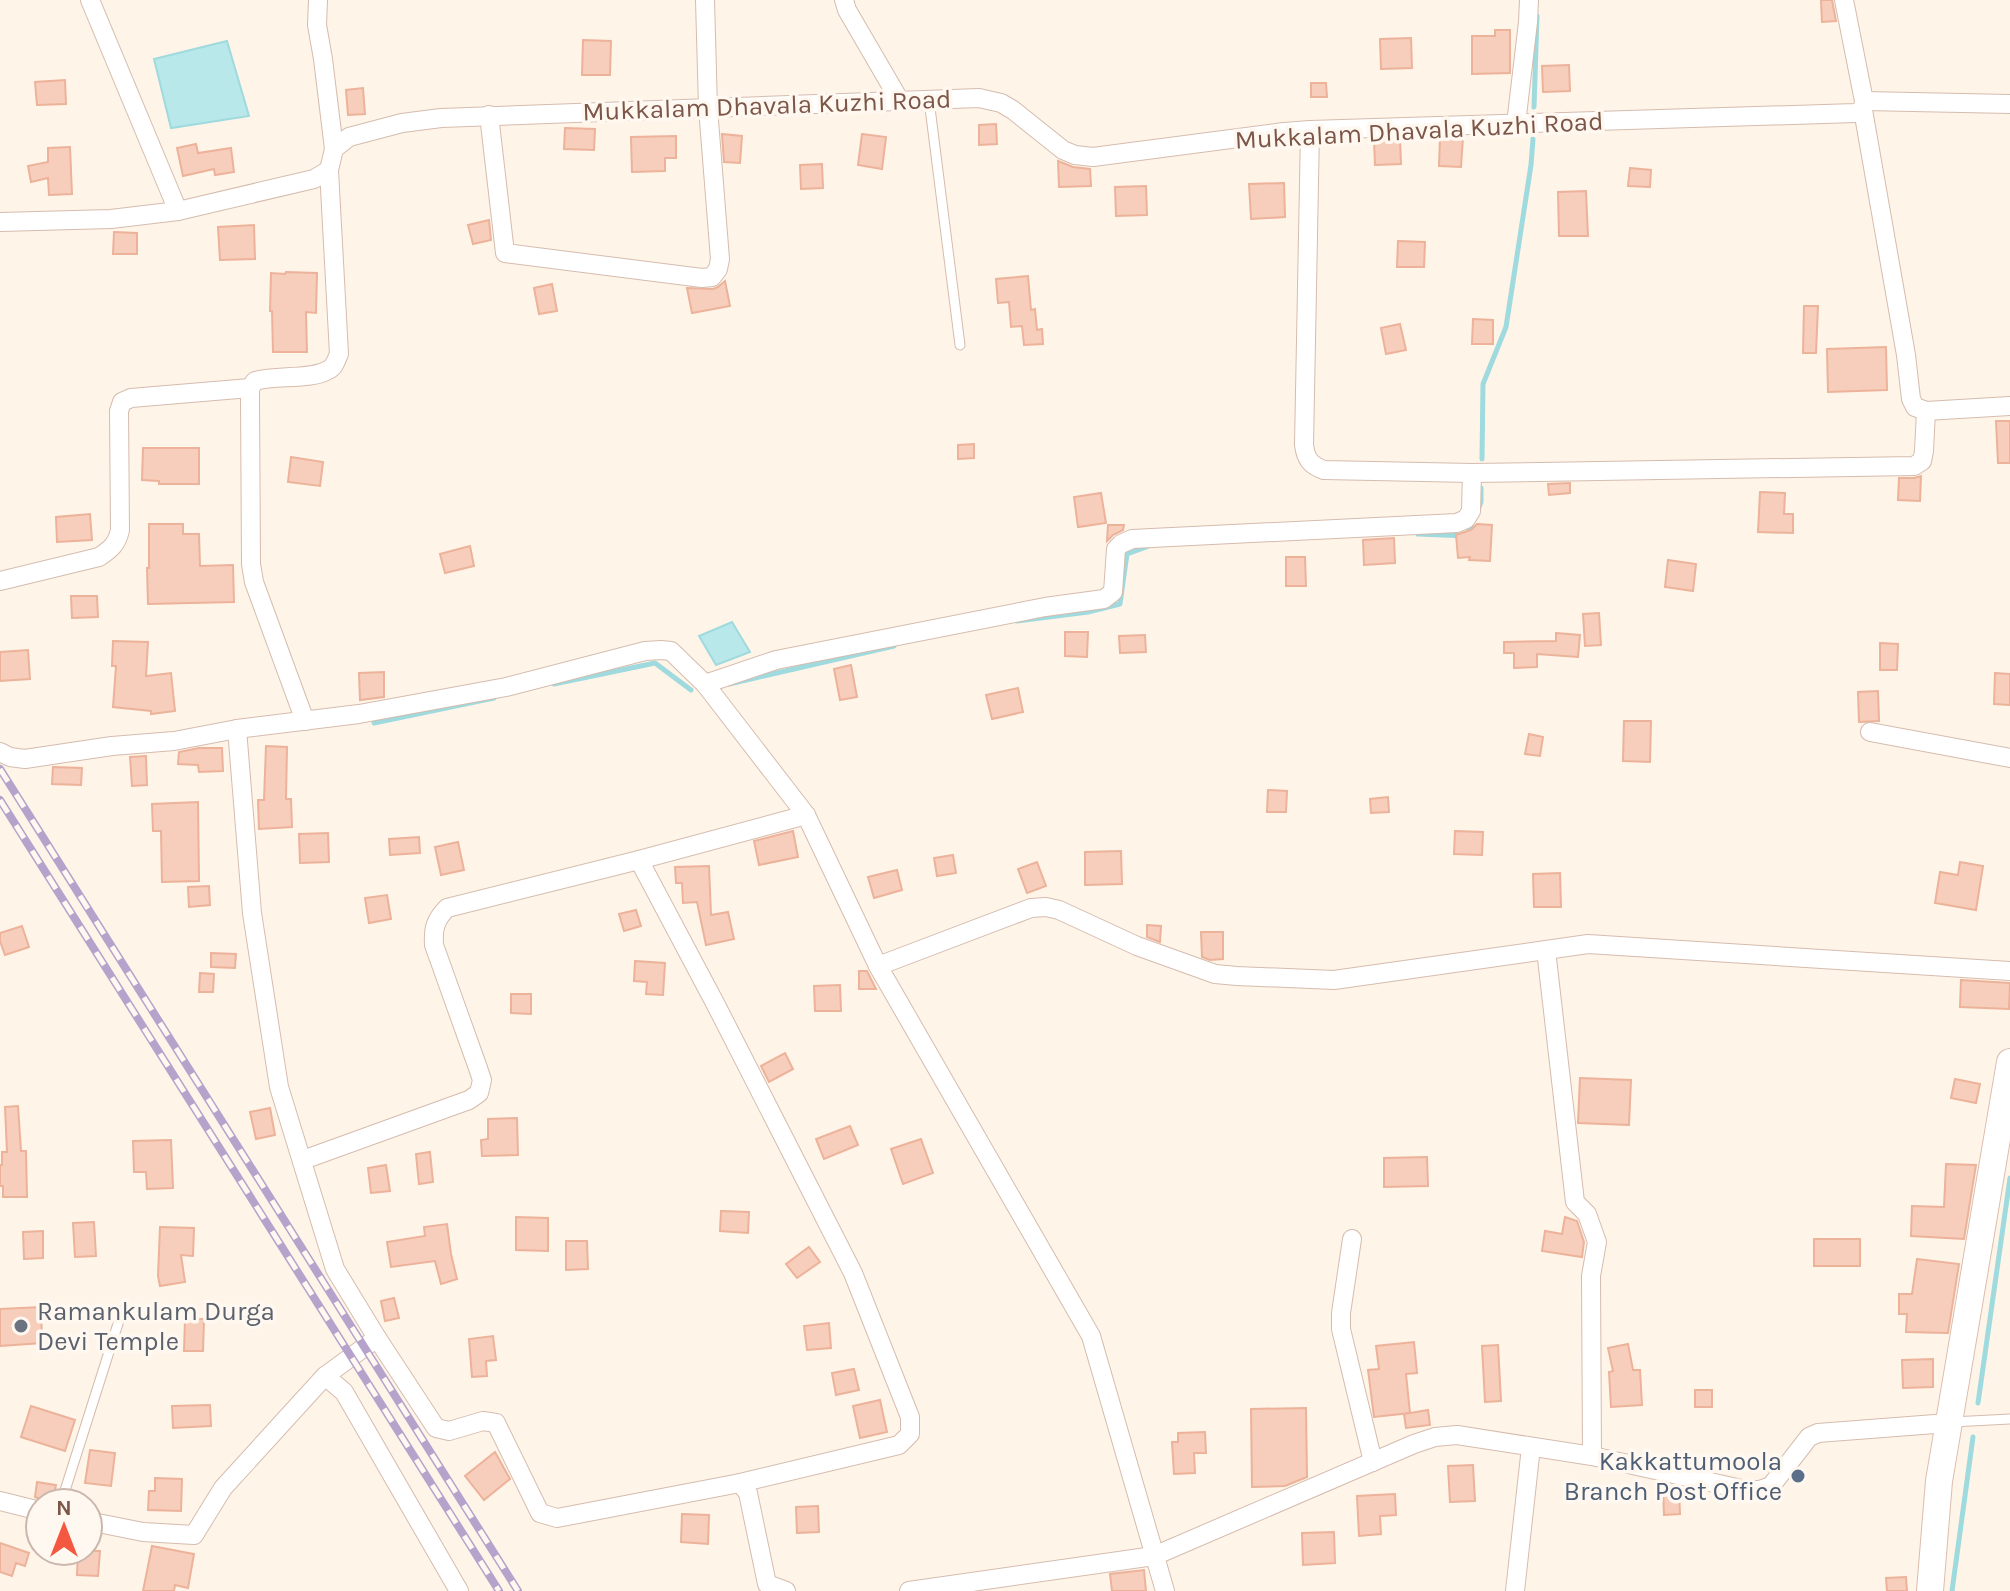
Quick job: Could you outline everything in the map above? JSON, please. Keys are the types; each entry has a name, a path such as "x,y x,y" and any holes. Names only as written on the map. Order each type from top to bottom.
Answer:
{"main road":[{"path":"1930,1591 1939,1481 2010,1062"}],"street":[{"path":"90,0 178,211"},
{"path":"305,721 254,582 251,564 250,388 255,381 266,377 327,371 339,354 329,170 334,149 317,25 318,0"},
{"path":"489,115 505,253 712,277 720,259 708,108 705,0"},
{"path":"844,0 900,101"},
{"path":"1516,124 1529,0"},
{"path":"1844,0 1911,399 1915,407 1926,411 2010,406"},
{"name":"Mukkalam Dhavala Kuzhi Road","path":"334,149 349,137 402,123 489,115 979,98 1001,103 1013,110 1063,150 1093,157 1310,130 1855,113 1864,105 2010,104"},
{"path":"1310,130 1304,429 1305,456 1312,465 1324,470 1472,473 1914,466 1922,461 1926,411"},
{"path":"0,222 111,219 178,211 314,179 329,170"},
{"path":"0,581 99,557 118,541 119,411 122,402 131,398 250,388"},
{"path":"705,684 776,660 1045,607 1104,599 1113,592 1116,549 1132,539 1457,523 1466,519 1471,511 1472,473"},
{"path":"0,752 25,759 359,714 506,687 653,650 671,651 705,684 806,815 878,966 1091,1336 1165,1591"},
{"path":"237,729 252,913 279,1087 335,1269 436,1428 449,1431 483,1421 496,1423 540,1513 557,1518 740,1483 899,1445 910,1434 910,1417 853,1273 639,860"},
{"path":"1870,732 2010,758"},
{"path":"303,1160 469,1100 479,1093 482,1080 434,945 433,931 438,917 447,908 806,815"},
{"path":"878,966 1031,908 1046,907 1137,946 1215,974 1334,980 1588,944 2010,971"},
{"path":"1546,950 1575,1202 1587,1214 1597,1242 1591,1276 1592,1456"},
{"path":"1352,1239 1341,1329 1373,1462"},
{"path":"104,1524 143,1532 194,1535 223,1488 325,1376 377,1338"},
{"path":"325,1376 344,1392 459,1591"},
{"path":"909,1591 1154,1556 1435,1437 1457,1435 1592,1456 1746,1490 1760,1490 1771,1486 1809,1437 1818,1433 1948,1423"},
{"path":"1515,1591 1531,1447"},
{"path":"740,1483 748,1493 767,1584 786,1591"},
{"path":"0,1501 24,1507"}],"lane":[{"path":"929,100 960,345"},
{"path":"66,1487 122,1311"},
{"path":"1948,1423 2010,1419"}],"water":[{"path":"227,41 249,116 171,128 154,59"},
{"path":"732,622 750,652 716,665 699,636"}],"building":[{"path":"1821,0 1832,0 1836,21 1822,22"},
{"path":"1495,30 1510,30 1510,73 1472,74 1472,36 1495,36"},
{"path":"1411,38 1412,68 1381,69 1380,39"},
{"path":"583,40 611,41 610,75 582,75"},
{"path":"1569,65 1570,91 1543,92 1542,66"},
{"path":"65,80 66,104 37,105 35,82"},
{"path":"1311,83 1326,83 1327,97 1311,97"},
{"path":"363,88 365,114 348,115 346,90"},
{"path":"996,124 997,144 979,145 979,125"},
{"path":"565,128 595,129 594,150 564,149"},
{"path":"722,134 742,136 740,163 724,162"},
{"path":"862,134 886,137 882,169 858,165"},
{"path":"676,136 676,158 665,158 665,171 632,172 631,137"},
{"path":"1463,137 1461,167 1439,166 1440,138"},
{"path":"1400,139 1401,164 1375,165 1374,140"},
{"path":"196,144 198,153 231,148 234,172 215,175 214,169 183,176 177,148"},
{"path":"70,147 72,194 49,195 48,178 31,182 28,166 48,162 48,148"},
{"path":"1058,161 1090,169 1091,186 1059,187"},
{"path":"822,164 823,188 801,189 800,165"},
{"path":"1630,168 1651,170 1650,187 1628,186"},
{"path":"1284,183 1285,217 1251,219 1249,184"},
{"path":"1146,186 1147,215 1116,216 1115,187"},
{"path":"1586,191 1588,236 1559,236 1558,192"},
{"path":"489,220 491,240 473,244 468,225"},
{"path":"254,225 255,259 220,260 218,227"},
{"path":"114,232 137,233 137,254 113,254"},
{"path":"1398,241 1425,242 1424,267 1397,267"},
{"path":"271,273 317,273 316,313 306,312 307,352 273,352"},
{"path":"1028,276 1031,310 1035,309 1037,330 1042,329 1043,344 1024,345 1022,326 1011,327 1009,302 998,303 996,279"},
{"path":"725,281 730,306 692,313 687,288 713,289"},
{"path":"552,284 557,311 539,314 534,288"},
{"path":"1804,306 1818,306 1816,353 1803,353"},
{"path":"1473,319 1493,320 1493,344 1472,344"},
{"path":"1400,324 1406,350 1386,354 1381,328"},
{"path":"1886,347 1887,390 1828,392 1827,349"},
{"path":"1996,421 2010,421 2010,463 1998,463"},
{"path":"974,444 974,458 958,459 958,445"},
{"path":"143,448 199,448 199,484 159,484 159,481 142,480"},
{"path":"291,457 323,462 320,486 288,482"},
{"path":"1921,476 1920,501 1898,500 1899,478"},
{"path":"1570,483 1570,493 1549,495 1548,484"},
{"path":"1760,492 1785,493 1784,514 1793,514 1793,533 1758,532"},
{"path":"1101,493 1106,523 1078,527 1074,497"},
{"path":"90,514 92,540 57,542 56,517"},
{"path":"149,524 183,524 183,534 199,534 200,566 233,565 234,602 148,604"},
{"path":"1477,524 1492,525 1490,561 1458,558 1456,535 1471,530"},
{"path":"1108,525 1124,525 1123,530 1107,541"},
{"path":"1394,538 1395,563 1364,565 1363,540"},
{"path":"470,546 474,566 445,573 440,554"},
{"path":"1286,557 1305,557 1306,586 1286,586"},
{"path":"1668,560 1696,564 1693,591 1665,587"},
{"path":"71,596 97,596 98,617 72,618"},
{"path":"1599,613 1601,645 1585,646 1583,614"},
{"path":"1065,632 1088,632 1087,657 1065,656"},
{"path":"1556,633 1580,635 1578,657 1537,654 1537,667 1514,668 1514,653 1504,653 1504,642 1556,641"},
{"path":"1145,635 1146,652 1120,653 1119,636"},
{"path":"113,641 148,642 146,676 171,673 175,711 151,714 151,711 113,707 116,666 112,666"},
{"path":"1880,643 1898,644 1897,670 1880,670"},
{"path":"28,650 30,679 0,681 0,652"},
{"path":"851,665 857,697 840,700 834,669"},
{"path":"384,672 384,697 360,700 359,673"},
{"path":"1995,673 2010,674 2010,705 1994,704"},
{"path":"1018,688 1023,712 992,719 986,695"},
{"path":"1878,691 1879,721 1859,722 1858,692"},
{"path":"1624,721 1651,721 1650,762 1623,761"},
{"path":"1529,734 1543,737 1540,756 1525,754"},
{"path":"266,746 287,747 286,799 291,799 292,827 259,829 258,800 264,800"},
{"path":"222,748 223,771 199,772 198,765 178,764 179,752"},
{"path":"146,756 147,785 132,786 130,757"},
{"path":"53,767 82,768 81,785 52,784"},
{"path":"1268,790 1287,791 1286,812 1267,812"},
{"path":"1388,797 1389,812 1371,813 1370,799"},
{"path":"198,802 199,881 162,882 161,831 153,831 152,804"},
{"path":"793,831 798,857 759,865 754,841"},
{"path":"1455,831 1483,832 1482,855 1454,854"},
{"path":"328,833 329,862 300,863 299,834"},
{"path":"419,837 420,853 390,855 389,839"},
{"path":"458,842 464,870 441,875 435,847"},
{"path":"1121,851 1122,884 1085,885 1085,852"},
{"path":"953,855 956,873 937,876 934,858"},
{"path":"1037,862 1046,886 1027,893 1018,869"},
{"path":"1960,862 1983,866 1976,910 1935,903 1940,872 1958,875"},
{"path":"709,866 711,915 728,912 734,939 706,945 697,902 683,903 682,883 676,883 675,867"},
{"path":"897,870 902,890 874,898 868,877"},
{"path":"1560,873 1561,907 1534,907 1533,874"},
{"path":"209,886 210,905 189,907 188,887"},
{"path":"387,895 391,919 369,923 365,898"},
{"path":"636,910 641,926 624,931 619,914"},
{"path":"1147,925 1161,926 1160,942 1147,937"},
{"path":"22,926 29,947 5,955 0,933"},
{"path":"1201,932 1223,932 1223,959 1202,957"},
{"path":"211,953 236,954 235,968 211,967"},
{"path":"635,961 665,963 663,995 646,994 647,982 634,981"},
{"path":"859,971 867,971 876,989 859,989"},
{"path":"200,973 214,974 213,992 199,992"},
{"path":"1961,980 2010,983 2009,1009 1960,1007"},
{"path":"840,985 841,1011 815,1011 814,986"},
{"path":"511,994 531,994 531,1014 511,1013"},
{"path":"785,1053 793,1069 769,1082 761,1066"},
{"path":"1580,1078 1631,1080 1629,1125 1578,1123"},
{"path":"1955,1079 1980,1084 1976,1103 1951,1098"},
{"path":"18,1106 21,1151 26,1151 27,1197 3,1197 0,1165 2,1152 7,1152 5,1107"},
{"path":"270,1108 275,1135 256,1139 250,1112"},
{"path":"517,1118 518,1155 482,1156 481,1140 488,1139 488,1119"},
{"path":"850,1126 858,1145 824,1159 816,1139"},
{"path":"921,1139 933,1173 903,1184 891,1149"},
{"path":"171,1140 173,1188 147,1189 146,1172 134,1172 133,1141"},
{"path":"430,1152 433,1182 419,1184 416,1154"},
{"path":"1427,1157 1428,1186 1384,1187 1384,1158"},
{"path":"1946,1164 1976,1165 1964,1239 1911,1236 1912,1206 1944,1207"},
{"path":"386,1165 390,1191 371,1193 368,1168"},
{"path":"721,1211 749,1212 748,1233 720,1231"},
{"path":"516,1217 548,1218 548,1251 516,1250"},
{"path":"1565,1217 1577,1221 1584,1242 1582,1257 1542,1251 1545,1231 1562,1234"},
{"path":"94,1222 96,1256 75,1257 73,1223"},
{"path":"447,1224 457,1279 441,1284 435,1261 391,1267 387,1242 425,1236 424,1227"},
{"path":"160,1227 194,1228 193,1256 181,1255 185,1282 160,1286"},
{"path":"43,1231 43,1258 24,1259 23,1232"},
{"path":"1814,1239 1860,1239 1860,1266 1814,1266"},
{"path":"566,1241 587,1241 588,1269 566,1270"},
{"path":"809,1247 820,1262 797,1278 786,1264"},
{"path":"1917,1259 1959,1264 1948,1333 1906,1332 1907,1314 1899,1314 1899,1294 1912,1294"},
{"path":"394,1298 399,1318 385,1321 381,1301"},
{"name":"Ramankulam Durga Devi Temple","path":"41,1307 42,1343 0,1346 0,1309"},
{"path":"185,1319 204,1319 203,1351 184,1351"},
{"path":"829,1323 831,1348 807,1350 804,1326"},
{"path":"493,1336 496,1360 486,1361 487,1376 472,1377 469,1339"},
{"path":"1414,1342 1417,1373 1406,1374 1410,1413 1374,1417 1368,1370 1379,1369 1376,1346"},
{"path":"1628,1344 1633,1370 1640,1370 1642,1405 1611,1407 1609,1372 1613,1371 1608,1348"},
{"path":"1498,1345 1501,1401 1485,1402 1482,1346"},
{"path":"1933,1359 1933,1387 1903,1388 1902,1360"},
{"path":"854,1369 859,1390 836,1395 832,1373"},
{"path":"1695,1390 1712,1390 1712,1407 1695,1407"},
{"path":"880,1400 887,1432 860,1438 853,1406"},
{"path":"210,1405 211,1426 173,1428 172,1406"},
{"path":"31,1406 75,1420 65,1451 21,1437"},
{"path":"1306,1408 1307,1477 1285,1486 1252,1487 1251,1409"},
{"path":"1428,1410 1430,1425 1406,1428 1404,1414"},
{"path":"1205,1432 1206,1453 1194,1453 1195,1473 1174,1474 1172,1442 1178,1442 1178,1433"},
{"path":"90,1450 115,1453 111,1486 85,1483"},
{"path":"495,1452 510,1479 484,1500 465,1476"},
{"path":"1473,1465 1475,1501 1450,1502 1448,1466"},
{"path":"155,1478 182,1479 181,1511 148,1510 149,1491 155,1491"},
{"path":"37,1482 56,1485 56,1487 36,1487"},
{"path":"1679,1490 1680,1514 1664,1515 1663,1491"},
{"path":"1395,1494 1396,1515 1380,1516 1381,1534 1359,1536 1357,1496"},
{"path":"818,1506 819,1532 797,1533 796,1507"},
{"path":"682,1514 709,1515 708,1544 681,1542"},
{"path":"1334,1532 1335,1563 1303,1565 1302,1533"},
{"path":"0,1543 24,1551 24,1566 16,1563 12,1576 0,1572"},
{"path":"152,1546 194,1554 188,1588 175,1585 174,1591 143,1591"},
{"path":"77,1567 99,1567 98,1576 77,1575"},
{"path":"1144,1570 1146,1591 1112,1591 1110,1574"},
{"path":"1906,1577 1907,1591 1887,1591 1886,1578"}],"waterway":[{"path":"1534,107 1537,16"},
{"path":"1482,459 1483,384 1506,327 1533,139"},
{"path":"1478,510 1481,488"},
{"path":"1418,534 1467,536 1472,523"},
{"path":"1017,621 1088,612 1120,604 1127,554 1149,546"},
{"path":"729,684 894,646"},
{"path":"554,684 655,663 691,690"},
{"path":"374,723 494,698"},
{"path":"1978,1403 2010,1178"},
{"path":"1952,1591 1973,1437"}],"railway":[{"path":"0,769 518,1591"},
{"path":"0,800 499,1591"}],"place":[{"name":"Ramankulam Durga Devi Temple","path":"21,1326"},
{"name":"Kakkattumoola Branch Post Office","path":"1798,1476"}]}
